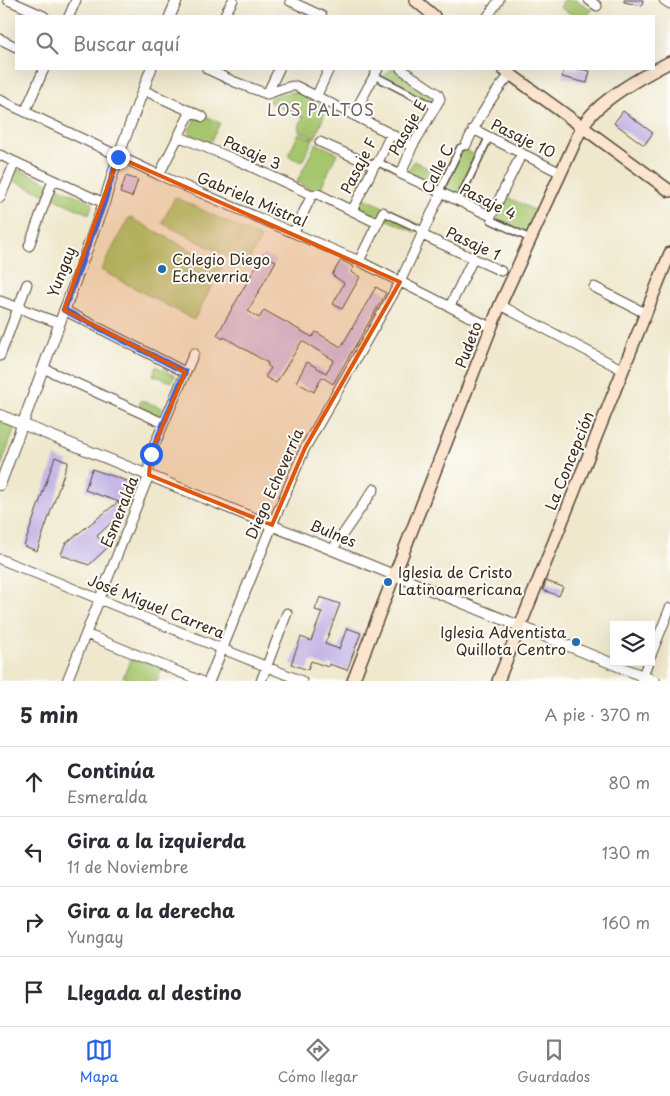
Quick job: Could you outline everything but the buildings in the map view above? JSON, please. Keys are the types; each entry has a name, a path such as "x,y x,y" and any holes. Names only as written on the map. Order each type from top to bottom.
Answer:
{"main road":[{"path":"415,0 433,15"},
{"name":"Pudeto","path":"353,681 500,305 582,127 593,114 618,93 670,62"},
{"path":"506,72 670,192"},
{"path":"560,111 593,114"},
{"name":"La Concepción","path":"498,681 670,253"}],"street":[{"path":"8,0 42,15"},
{"path":"68,15 76,0"},
{"path":"170,15 176,0"},
{"path":"226,15 233,0"},
{"path":"489,15 499,0"},
{"path":"589,0 597,6"},
{"path":"664,0 670,4"},
{"path":"291,1 306,13"},
{"path":"0,39 15,46"},
{"path":"25,112 44,70"},
{"name":"Yungay","path":"0,485 104,203 118,157 151,70"},
{"path":"209,70 267,94 296,86 352,116 391,134 412,147"},
{"path":"267,94 279,70"},
{"path":"316,97 329,70"},
{"name":"Pasaje E","path":"401,174 412,147 440,96 402,70"},
{"name":"Calle C","path":"400,282 460,148 466,145 506,72"},
{"path":"352,116 377,73 435,107"},
{"path":"143,90 204,117"},
{"name":"Gabriela Mistral","path":"0,100 118,157 359,261 492,328"},
{"path":"159,175 180,137 191,111"},
{"name":"Pasaje 10","path":"474,129 561,172"},
{"name":"Pasaje F","path":"352,211 391,134"},
{"name":"Pasaje 3","path":"180,137 239,161 377,223"},
{"path":"458,202 489,137"},
{"path":"320,142 376,164"},
{"path":"491,216 522,153"},
{"path":"0,155 104,203"},
{"path":"0,198 15,162"},
{"name":"Pasaje 4","path":"376,164 491,216 491,220 531,239"},
{"path":"29,246 54,180"},
{"path":"294,232 314,194"},
{"path":"359,261 383,212"},
{"name":"Pasaje 1","path":"383,212 473,259 513,277"},
{"path":"450,306 473,259"},
{"name":"Diego Echeverría","path":"210,681 305,448 400,282"},
{"path":"1,350 26,284"},
{"path":"594,287 645,313"},
{"path":"0,301 59,323"},
{"path":"500,305 623,370"},
{"path":"64,310 185,372"},
{"name":"Esmeralda","path":"67,681 149,475 151,454 163,423 194,353"},
{"path":"43,368 163,423"},
{"name":"Bulnes","path":"0,415 520,625 642,679 655,681"},
{"path":"332,550 374,489"},
{"name":"José Miguel Carrera","path":"0,559 302,681"},
{"path":"655,645 670,608"},
{"path":"262,681 288,613"},
{"path":"86,634 201,681"},
{"path":"642,679 647,666"}],"highlighted area":[{"path":"118,157 400,282 305,448 272,525 149,475 151,453 185,372 64,310"}],"green space":[{"path":"564,0 576,0 592,10 588,15 572,15 560,7"},
{"path":"390,70 400,70 438,96 435,105 382,78"},
{"path":"296,92 327,108 315,138 298,130 303,117 269,102 271,97"},
{"path":"198,112 220,123 210,143 188,133"},
{"path":"299,133 313,139 302,162 288,156"},
{"path":"316,143 337,153 320,190 314,191 297,182"},
{"path":"462,148 478,157 458,199 442,190"},
{"path":"414,161 444,177 438,188 407,173"},
{"path":"16,168 93,203 89,214 12,180"},
{"path":"505,196 536,211 525,235 492,219"},
{"path":"175,197 261,238 246,266 162,223"},
{"path":"363,197 419,225 415,232 379,216 377,220 356,210"},
{"name":"Colegio Diego Echeverria","path":"129,217 222,267 194,320 101,270"},
{"path":"156,366 175,376 172,382 153,375"},
{"path":"141,400 162,408 160,416 139,407"},
{"path":"0,421 15,427 0,469"},
{"path":"132,657 162,669 157,681 135,681 123,677"}],"place":[{"name":"Colegio Diego Echeverria","path":"162,269"},
{"name":"Iglesia de Cristo Latinoamericana","path":"388,582"},
{"name":"Iglesia Adventista Quillota Centro","path":"576,642"}],"district":[{"name":"LOS PALTOS","path":"321,110"}],"route":[{"path":"118,157 104,203 64,310 185,372 151,454"}]}
